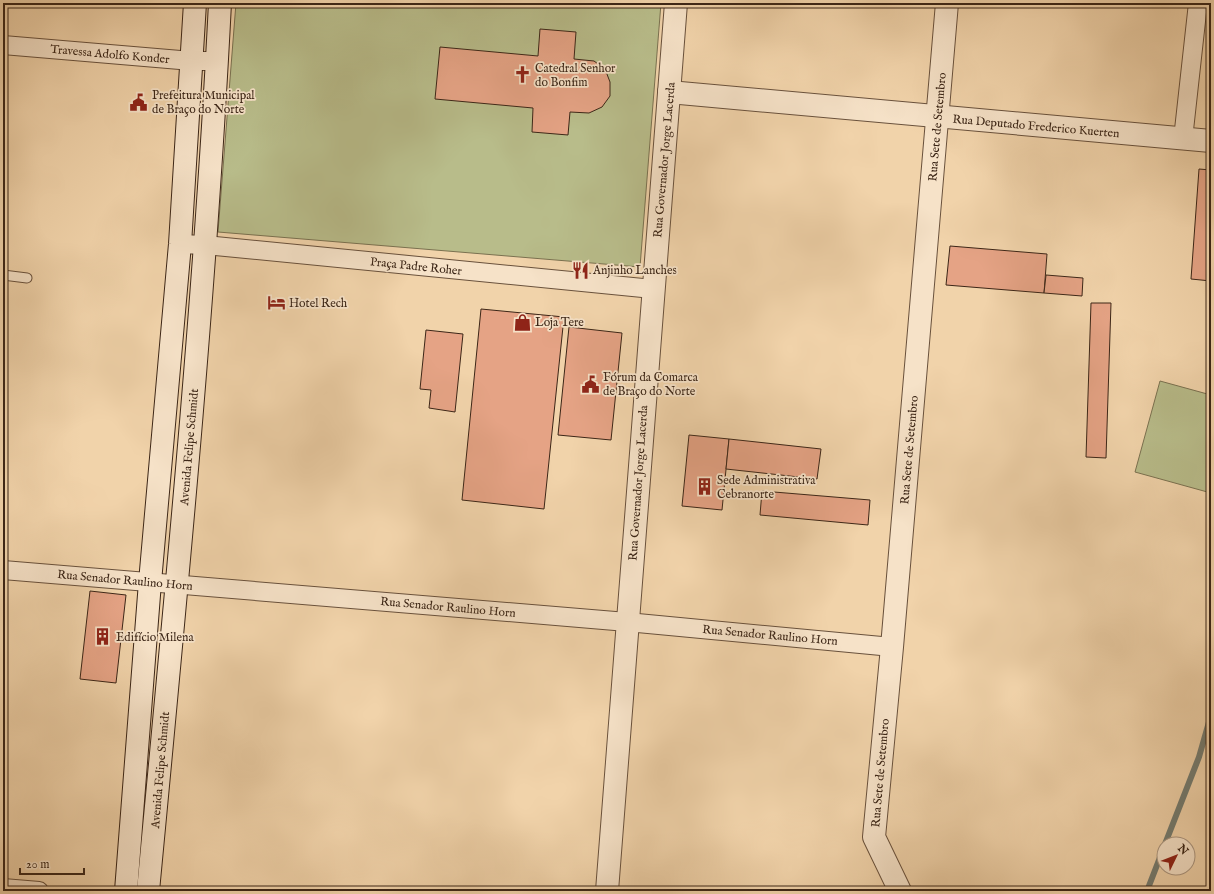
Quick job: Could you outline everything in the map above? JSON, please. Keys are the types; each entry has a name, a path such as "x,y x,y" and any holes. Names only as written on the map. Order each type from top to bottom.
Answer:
{"street":[{"name":"Avenida Felipe Schmidt","path":"126,891 150,582 180,244 195,3"},
{"name":"Avenida Felipe Schmidt","path":"148,891 178,584 205,245 220,3"},
{"name":"Rua Governador Jorge Lacerda","path":"606,891 676,3"},
{"name":"Rua Sete de Setembro","path":"900,891 874,837 948,3"},
{"path":"1183,139 1198,3"},
{"name":"Travessa Adolfo Konder","path":"3,45 217,62"},
{"name":"Rua Deputado Frederico Kuerten","path":"669,92 1211,141"},
{"name":"Praça Padre Roher","path":"180,244 205,245 653,290"},
{"path":"169,368 195,371"},
{"name":"Rua Senador Raulino Horn","path":"3,570 627,622 892,647"},
{"path":"3,888 39,891"}],"lane":[{"path":"3,275 27,278"}],"green space":[{"path":"236,3 661,3 640,267 218,232"},
{"path":"1160,381 1211,395 1211,493 1135,472"}],"building":[{"name":"Catedral Senhor do Bonfim","path":"540,29 576,32 574,59 594,61 605,69 610,82 610,96 602,107 589,113 570,112 568,135 532,132 533,108 435,99 440,47 538,56"},
{"path":"1199,169 1211,170 1211,281 1191,279"},
{"path":"950,246 1047,254 1044,293 946,285"},
{"path":"1046,275 1083,278 1082,296 1044,293"},
{"path":"1091,303 1111,303 1106,458 1086,457"},
{"path":"481,309 564,317 544,509 462,500"},
{"name":"Fórum da Comarca de Braço do Norte","path":"569,327 622,333 611,440 558,435"},
{"path":"426,330 463,334 455,412 429,408 431,390 420,389"},
{"name":"Sede Administrativa Cebranorte","path":"689,435 729,439 722,510 682,506"},
{"path":"729,439 821,449 817,479 726,469"},
{"path":"762,491 870,500 868,525 760,515"},
{"name":"Edifício Milena","path":"90,591 126,595 116,683 80,679"}],"waterway":[{"path":"1168,836 1199,757 1211,715"},
{"path":"1147,891 1156,868"}],"place":[{"name":"Catedral Senhor do Bonfim","path":"522,75"},
{"name":"Prefeitura Municipal de Braço do Norte","path":"139,102"},
{"name":"Anjinho Lanches","path":"580,270"},
{"name":"Hotel Rech","path":"276,303"},
{"name":"Loja Tere","path":"522,322"},
{"name":"Fórum da Comarca de Braço do Norte","path":"590,384"},
{"name":"Sede Administrativa Cebranorte","path":"704,487"},
{"name":"Edifício Milena","path":"103,637"}]}
